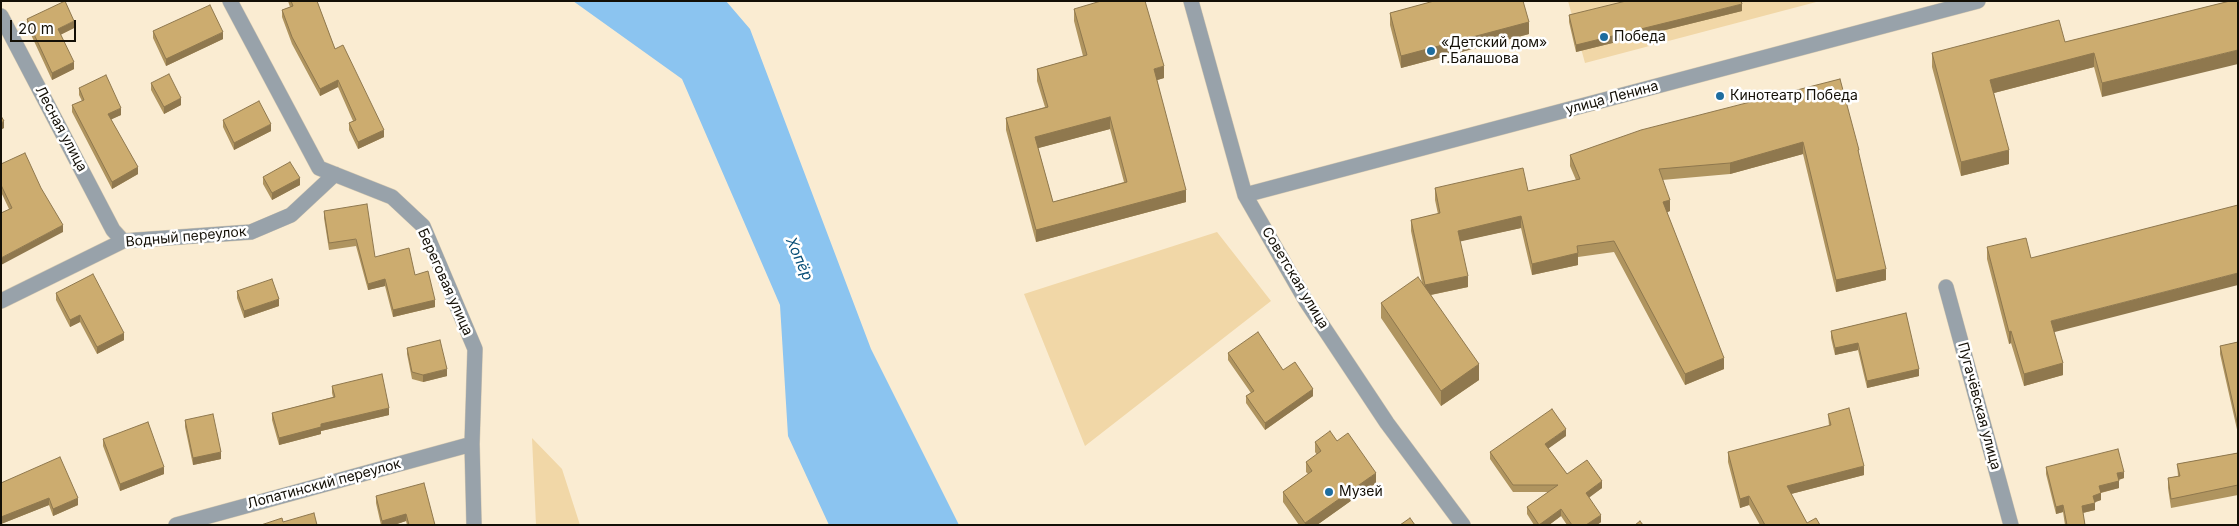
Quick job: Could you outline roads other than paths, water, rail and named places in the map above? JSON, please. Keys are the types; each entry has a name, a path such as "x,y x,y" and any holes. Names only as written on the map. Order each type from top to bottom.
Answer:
{"street":[{"name":"Береговая улица","path":"230,1 320,168 392,196 423,226 475,349 472,444 474,525"},
{"name":"Советская улица","path":"1191,1 1245,195 1306,301 1387,423 1462,525"},
{"name":"улица Ленина","path":"1245,195 1978,1"},
{"name":"Лесная улица","path":"1,16 113,230 123,241"},
{"name":"Водный переулок","path":"1,301 123,241 251,232 291,216 335,174"},
{"name":"Пугачёвская улица","path":"1946,287 2011,525"},
{"name":"Лопатинский переулок","path":"176,525 472,444"}],"water":[{"name":"Хопёр","path":"573,1 726,1 750,29 871,349 959,525 829,525 788,436 780,305 682,79"}],"place":[{"name":"Победа","path":"1604,37"},
{"name":"«Детский дом» г.Балашова","path":"1431,51"},
{"name":"Кинотеатр Победа","path":"1720,96"},
{"name":"Музей","path":"1329,492"}]}
